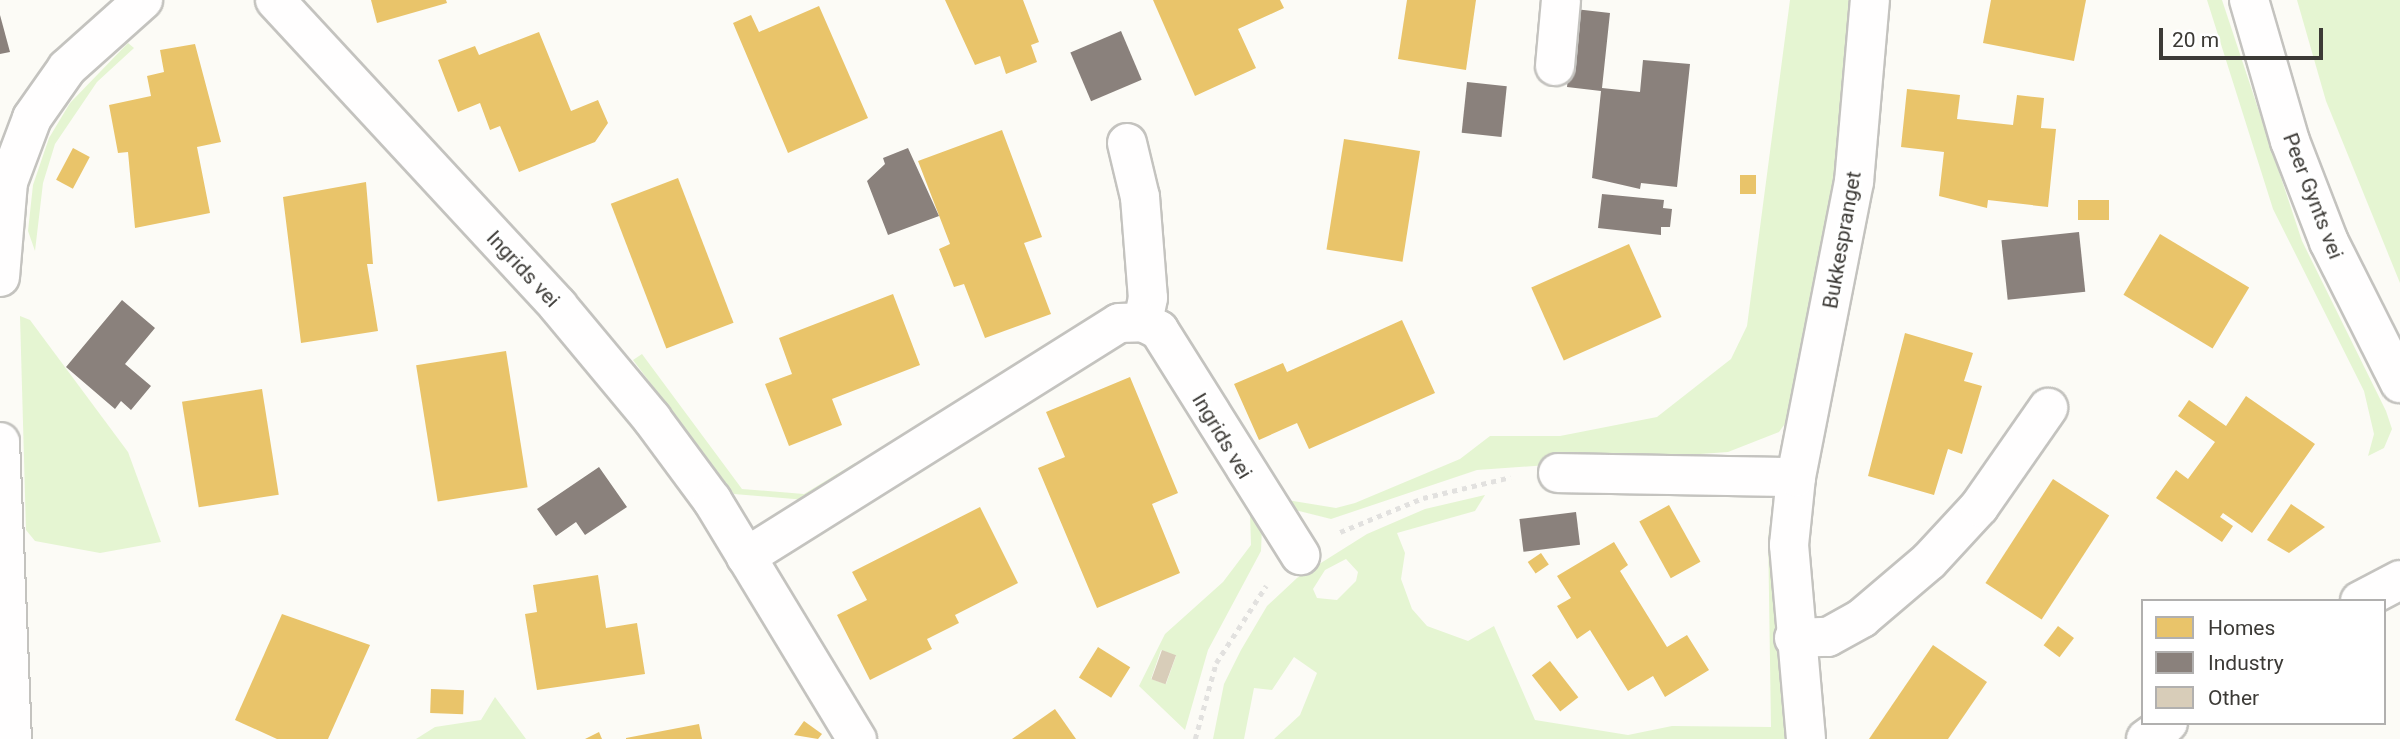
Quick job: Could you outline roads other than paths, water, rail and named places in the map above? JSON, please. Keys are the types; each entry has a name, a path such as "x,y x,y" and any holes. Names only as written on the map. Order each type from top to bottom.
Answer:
{"street":[{"path":"0,277 8,182 32,118 67,68 143,0"},
{"name":"Ingrids vei","path":"275,0 558,306 652,419 746,557 857,739"},
{"path":"1555,66 1561,0"},
{"name":"Bukkespranget","path":"1807,739 1794,638 1789,545 1796,477 1854,182 1870,0"},
{"name":"Peer Gynts vei","path":"2249,0 2290,141 2329,242 2400,383"},
{"path":"746,557 1119,323 1143,321 1148,298 1140,197 1128,143"},
{"name":"Ingrids vei","path":"1143,321 1159,330 1300,555"},
{"path":"1794,638 1828,637 1862,618 1929,561 1979,507 2048,408"},
{"path":"0,442 12,739"},
{"path":"1559,472 1796,477"},
{"path":"2364,599 2400,580"},
{"path":"2146,739 2165,725"}]}
